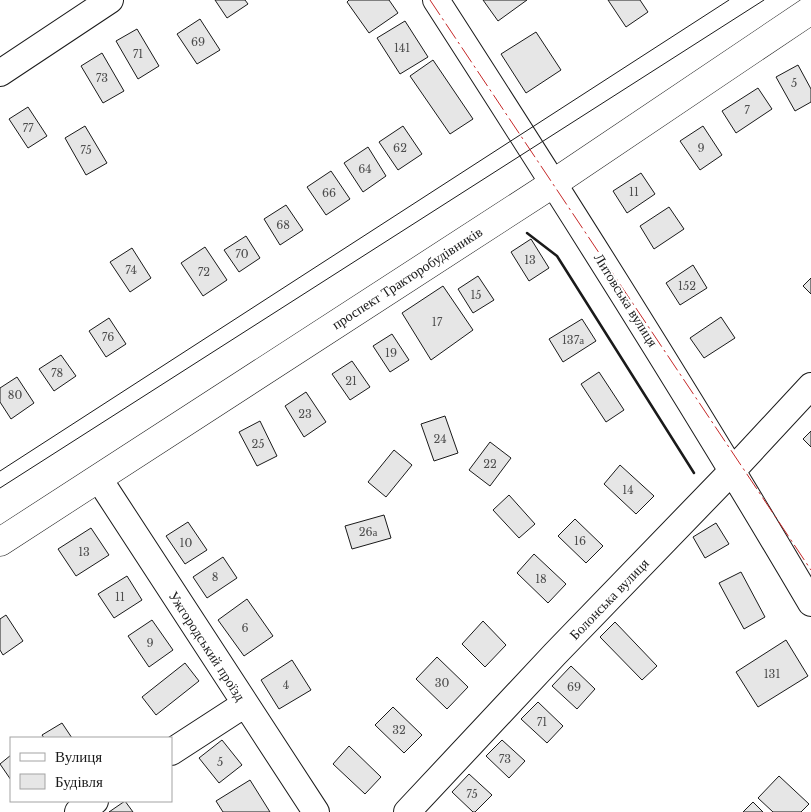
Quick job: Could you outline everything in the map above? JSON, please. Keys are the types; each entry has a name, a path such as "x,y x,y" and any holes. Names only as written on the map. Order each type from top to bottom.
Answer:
{"main road":[{"name":"проспект Тракторобудівників","path":"0,542 554,183 811,10"}],"street":[{"path":"0,73 110,0"},
{"name":"Литовська вулиця","path":"436,0 554,183 733,470 811,603"},
{"name":"Болонська вулиця","path":"407,812 811,386"},
{"name":"Ужгородський проїзд","path":"99,479 316,812"},
{"path":"172,751 245,704"},
{"path":"78,812 93,802"}],"building":[{"path":"215,0 245,0 248,4 227,18"},
{"path":"349,0 389,0 398,13 369,33 347,2"},
{"path":"483,0 527,0 498,21"},
{"path":"608,0 640,0 648,12 626,27"},
{"path":"200,19 220,50 197,64 177,34"},
{"path":"405,21 428,57 400,74 377,38"},
{"path":"137,29 159,66 138,79 116,41"},
{"path":"536,32 561,70 526,93 501,54"},
{"path":"102,53 124,91 103,103 81,66"},
{"path":"433,60 473,119 450,134 410,76"},
{"path":"798,65 811,89 811,102 795,111 776,77"},
{"path":"758,88 772,109 736,133 722,111"},
{"path":"28,107 47,136 28,148 9,119"},
{"path":"85,126 107,163 86,175 65,138"},
{"path":"403,126 422,154 398,170 379,142"},
{"path":"703,126 722,155 700,170 680,141"},
{"path":"368,147 386,176 363,192 344,163"},
{"path":"331,171 350,199 326,215 307,187"},
{"path":"641,173 655,194 627,213 613,191"},
{"path":"286,205 303,230 280,245 264,219"},
{"path":"669,207 684,229 654,249 640,226"},
{"path":"246,236 260,258 239,272 224,250"},
{"path":"531,239 549,268 529,281 511,252"},
{"path":"205,247 227,280 203,296 181,263"},
{"path":"132,248 151,278 130,292 110,262"},
{"path":"693,265 707,288 680,305 666,283"},
{"path":"478,276 494,300 473,313 458,289"},
{"path":"811,278 811,294 803,286"},
{"path":"443,286 473,330 431,360 402,313"},
{"path":"721,317 735,338 704,358 690,338"},
{"path":"109,318 126,344 106,357 89,331"},
{"path":"582,319 596,341 563,362 549,339"},
{"path":"392,334 409,360 390,372 373,346"},
{"path":"61,355 76,376 54,391 39,369"},
{"path":"352,361 370,387 350,400 332,374"},
{"path":"599,372 624,410 606,422 581,384"},
{"path":"17,377 34,403 11,419 0,402 0,388"},
{"path":"306,392 326,422 304,437 285,406"},
{"path":"445,416 458,453 434,461 421,424"},
{"path":"260,421 277,456 257,466 239,432"},
{"path":"811,431 811,447 803,439"},
{"path":"490,442 511,458 490,486 469,470"},
{"path":"394,450 412,465 386,497 368,482"},
{"path":"620,465 654,496 636,514 604,484"},
{"path":"509,495 535,524 519,538 493,510"},
{"path":"384,515 391,538 352,549 345,526"},
{"path":"575,519 603,546 586,563 558,536"},
{"path":"188,522 207,550 185,564 166,536"},
{"path":"716,523 729,544 705,558 693,537"},
{"path":"91,528 109,555 76,576 58,549"},
{"path":"534,554 566,584 548,603 517,573"},
{"path":"223,557 237,578 207,598 193,577"},
{"path":"741,572 765,617 744,629 719,583"},
{"path":"127,576 142,600 114,618 98,594"},
{"path":"247,599 273,636 244,656 218,620"},
{"path":"6,615 23,641 3,655 0,650 0,619"},
{"path":"152,620 173,650 149,667 128,636"},
{"path":"483,621 506,645 485,667 462,644"},
{"path":"615,622 657,666 642,680 600,637"},
{"path":"786,640 808,676 758,707 736,672"},
{"path":"437,657 468,687 447,709 416,679"},
{"path":"292,660 311,690 279,709 261,680"},
{"path":"185,663 199,681 156,715 142,697"},
{"path":"571,666 595,689 577,709 552,686"},
{"path":"538,702 563,726 547,743 521,719"},
{"path":"393,707 422,735 404,753 375,725"},
{"path":"62,723 71,737 43,737 42,735"},
{"path":"222,740 242,765 219,783 199,758"},
{"path":"502,740 525,761 509,778 486,756"},
{"path":"349,746 381,777 365,794 333,764"},
{"path":"10,756 10,779 0,764"},
{"path":"469,774 492,795 475,812 452,792"},
{"path":"779,776 809,804 801,812 773,812 758,798"},
{"path":"250,780 270,812 223,812 216,801"},
{"path":"126,802 133,812 109,812"},
{"path":"753,802 763,812 743,812"}],"tram line":[{"path":"0,471 729,0"},
{"path":"0,488 764,0"}],"wall":[{"path":"527,233 557,256 694,473"}],"power":[{"path":"430,0 811,570"}]}
